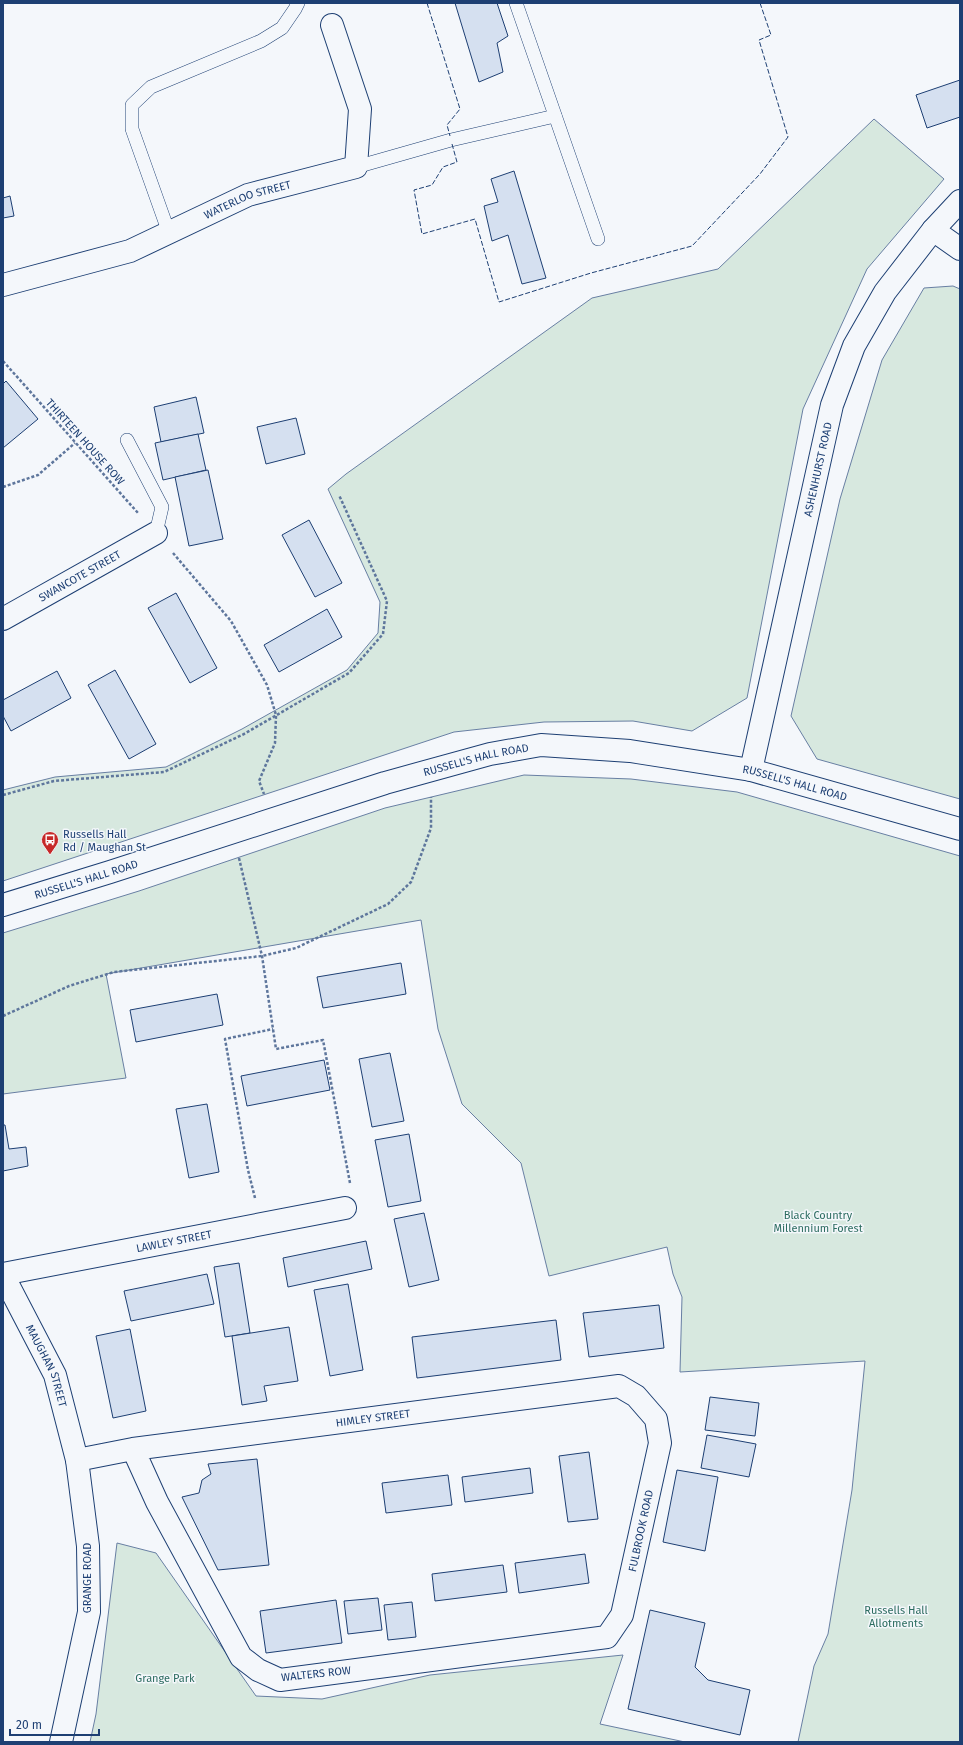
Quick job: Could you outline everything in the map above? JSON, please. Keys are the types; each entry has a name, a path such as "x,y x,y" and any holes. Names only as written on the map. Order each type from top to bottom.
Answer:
{"street":[{"path":"332,25 360,109 356,167"},
{"name":"WATERLOO STREET","path":"3,285 130,252 248,195 356,167"},
{"name":"ASHENHURST ROAD","path":"751,770 832,405 854,346 885,292 933,230 960,201"},
{"path":"933,230 960,249"},
{"name":"SWANCOTE STREET","path":"3,619 156,533"},
{"name":"RUSSELL'S HALL ROAD","path":"3,905 385,783 490,754 541,745 630,751 751,770 960,829"},
{"name":"LAWLEY STREET","path":"3,1275 345,1208"},
{"name":"MAUGHAN STREET","path":"3,1275 55,1375 77,1460"},
{"name":"HIMLEY STREET","path":"77,1460 133,1448 619,1386 636,1396 656,1420"},
{"name":"FULBROOK ROAD","path":"607,1637 622,1615 660,1443 656,1420"},
{"name":"WALTERS ROW","path":"133,1448 156,1502 241,1657 258,1670 280,1680 607,1637"},
{"name":"GRANGE ROAD","path":"60,1742 89,1612 88,1546 77,1460"}],"lane":[{"path":"169,233 132,129 132,105 151,87 261,41 282,28 298,3"},
{"path":"516,3 598,239"},
{"path":"356,167 451,140 555,116"},
{"path":"127,440 162,507 156,533"}],"path":[{"name":"THIRTEEN HOUSE ROW","path":"3,361 156,533 230,621 267,685 276,716 275,743 259,781 274,818"},
{"path":"3,487 38,475 75,443"},
{"path":"3,795 54,781 164,772 244,734 349,673 383,634 387,601 339,495"},
{"path":"3,1016 69,986 114,972 262,956 296,948 388,904 410,882 431,828 431,770"},
{"path":"238,857 262,956 276,1049 323,1040 354,1206 345,1208"},
{"path":"262,1224 248,1170 225,1039 273,1029"}],"green space":[{"path":"874,119 944,179 867,269 803,409 747,698 692,731 633,721 544,722 454,732 3,881 3,790 55,777 166,767 242,729 347,670 378,633 380,602 328,489 346,474 592,298 718,269"},
{"path":"953,286 960,289 960,799 817,759 791,716 840,499 882,360 924,288"},
{"path":"524,775 631,779 737,792 960,856 960,1742 798,1742 814,1666 828,1634 852,1490 865,1361 680,1372 682,1297 673,1274 667,1247 549,1276 521,1163 462,1104 438,1029 421,920 106,974 126,1078 3,1094 3,933 139,891 385,808"},
{"name":"Grange Park","path":"117,1543 156,1553 256,1696 322,1699 430,1675 623,1655 600,1724 685,1742 90,1742 96,1714"}],"building":[{"path":"455,3 497,3 508,36 497,43 503,72 479,82"},
{"path":"960,80 960,117 927,128 916,95"},
{"path":"514,171 546,278 522,284 508,235 492,241 484,206 498,202 491,179"},
{"path":"10,196 14,216 3,218 3,198"},
{"path":"6,381 38,419 3,448 3,384"},
{"path":"196,397 204,433 161,442 154,407"},
{"path":"296,418 305,454 266,464 257,427"},
{"path":"198,434 206,470 163,480 155,443"},
{"path":"208,470 223,539 189,546 175,477"},
{"path":"309,520 342,583 315,597 282,535"},
{"path":"176,593 217,668 190,683 148,608"},
{"path":"327,609 342,637 279,672 264,645"},
{"path":"115,670 156,744 129,759 88,685"},
{"path":"57,671 71,698 11,731 3,716 3,700"},
{"path":"401,963 406,994 323,1008 317,977"},
{"path":"217,994 223,1025 136,1042 130,1010"},
{"path":"390,1053 404,1121 372,1127 359,1059"},
{"path":"324,1060 330,1090 247,1106 241,1076"},
{"path":"207,1104 219,1172 189,1178 176,1109"},
{"path":"3,1125 5,1125 9,1149 26,1147 28,1166 3,1171"},
{"path":"409,1134 421,1201 388,1207 375,1140"},
{"path":"424,1213 439,1280 409,1287 394,1219"},
{"path":"366,1241 372,1269 288,1287 283,1258"},
{"path":"239,1263 250,1333 225,1337 214,1267"},
{"path":"207,1274 214,1304 131,1321 124,1291"},
{"path":"348,1284 363,1370 330,1376 314,1290"},
{"path":"659,1305 664,1348 589,1357 583,1313"},
{"path":"556,1320 561,1360 417,1378 412,1337"},
{"path":"289,1327 298,1381 264,1386 267,1401 242,1405 232,1336"},
{"path":"130,1329 146,1411 113,1418 96,1336"},
{"path":"710,1397 759,1403 755,1436 705,1430"},
{"path":"707,1435 756,1444 749,1477 701,1468"},
{"path":"589,1452 598,1519 568,1522 559,1456"},
{"path":"257,1459 269,1565 218,1570 182,1497 199,1493 202,1480 211,1474 208,1464"},
{"path":"530,1468 533,1493 465,1502 462,1477"},
{"path":"677,1470 718,1477 705,1551 663,1542"},
{"path":"448,1475 452,1505 386,1513 382,1483"},
{"path":"585,1554 589,1583 519,1593 515,1563"},
{"path":"503,1565 507,1592 435,1601 432,1574"},
{"path":"378,1598 382,1630 348,1634 344,1601"},
{"path":"336,1600 342,1643 266,1653 260,1611"},
{"path":"412,1602 416,1637 388,1640 384,1605"},
{"path":"650,1610 705,1623 695,1667 708,1680 750,1690 740,1735 628,1709"}],"fence":[{"path":"427,3 460,109 447,125 450,136"},
{"path":"452,144 457,162 443,167 432,185 414,190 422,234 475,219 499,302 591,273 692,246 760,174 788,137 759,40 771,35 760,3"}],"place":[{"name":"Russells Hall Rd / Maughan St","path":"50,855"}],"park label":[{"name":"Black Country Millennium Forest","path":"818,1221"},
{"name":"Russells Hall Allotments","path":"896,1616"}]}
